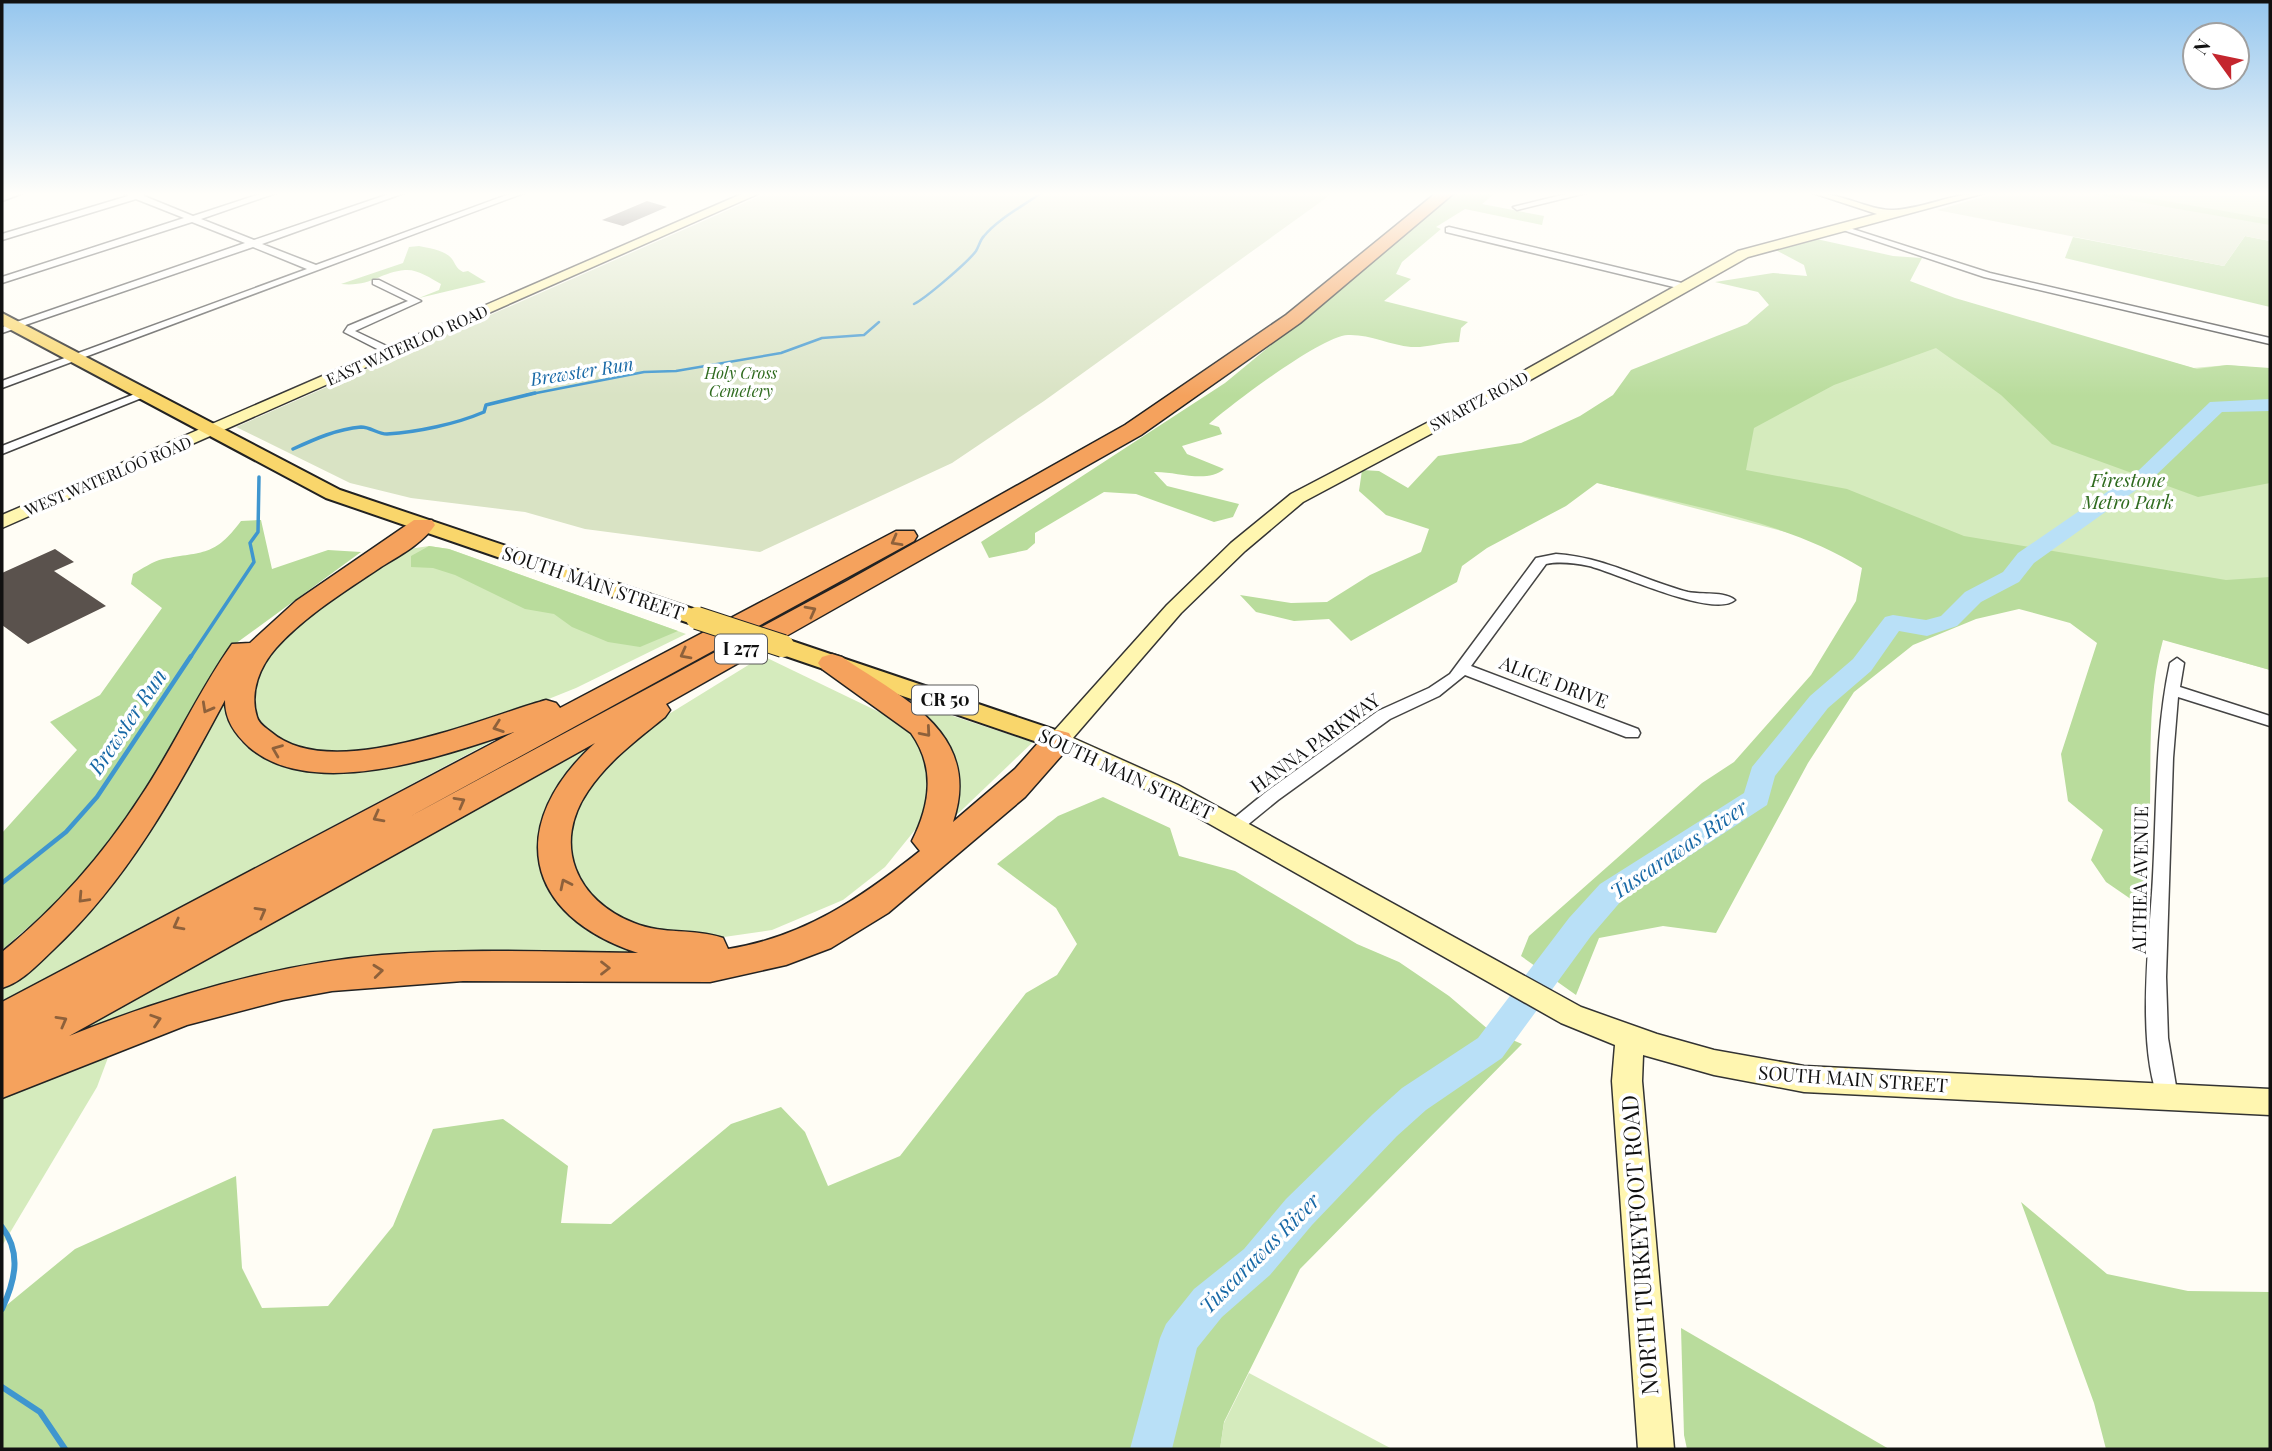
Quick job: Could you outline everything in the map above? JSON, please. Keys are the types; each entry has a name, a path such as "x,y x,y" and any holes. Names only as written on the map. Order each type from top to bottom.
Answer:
{"highway":[{"name":"I 277","path":"2,1020 836,574 1112,421 1252,328 1336,261"},
{"name":"I 277","path":"2,1054 856,587 1133,430 1293,320 1364,261"},
{"path":"423,525 396,548 289,621 261,648 249,664 239,696 243,721 257,739 267,746 305,759 350,762 381,758 457,741 654,670"},
{"path":"2,973 71,911 114,863 169,776 229,668 252,637 293,603 423,525"},
{"path":"832,663 922,726 932,737 943,767 945,786 935,828 928,841"},
{"path":"713,664 591,765 567,800 555,832 558,867 572,898 593,920 623,936 668,947 700,949 751,943 797,931 850,905 1024,761 1058,740"},
{"path":"2,1081 156,1020 237,995 315,978 421,967 710,967 742,963 792,950 842,928 894,893 1022,781 1058,740"}],"main road":[{"name":"SOUTH MAIN STREET","path":"6,324 145,393 333,494 1058,740"}],"street":[{"path":"2,280 61,261"},
{"path":"6,324 199,261"},
{"path":"296,261 316,269"},
{"path":"2,385 339,261"},
{"name":"EAST WATERLOO ROAD","path":"214,430 599,261"},
{"path":"1577,261 1686,287"},
{"name":"SWARTZ ROAD","path":"1058,740 1174,608 1238,547 1297,498 1494,394 1731,261"},
{"path":"1944,261 1987,275 2270,341"},
{"path":"376,282 416,301 352,328 349,332 391,352"},
{"path":"2,450 145,393"},
{"name":"WEST WATERLOO ROAD","path":"2,522 214,430"},
{"name":"HANNA PARKWAY","path":"1234,827 1272,796 1384,715 1434,692 1462,668 1537,565 1549,558 1577,559 1682,594 1704,599 1728,600"},
{"name":"ALTHEA AVENUE","path":"2168,1098 2162,1074 2158,1030 2163,771 2171,689 2177,663"},
{"name":"ALICE DRIVE","path":"1462,668 1632,733"},
{"path":"2171,689 2270,721"},
{"name":"SOUTH MAIN STREET","path":"1058,740 1170,791 1571,1015 1630,1041 1730,1068 1804,1079 2270,1102"},
{"name":"NORTH TURKEYFOOT ROAD","path":"1630,1041 1628,1081 1656,1449"}],"green space":[{"path":"404,261 453,261 461,271 468,271 486,282 419,298 439,290 441,284 419,272 405,270 361,283 341,284"},
{"name":"Holy Cross Cemetery","path":"613,261 1239,261 1044,401 952,463 760,552 585,529 525,512 411,498 350,483 236,427"},
{"path":"1374,261 1404,261 1396,274 1411,279 1384,301 1468,322 1461,328 1459,342 1423,347 1411,347 1356,335 1335,338 1277,372 1209,424 1219,427 1222,434 1182,446 1187,454 1224,469 1209,476 1154,472 1167,486 1239,504 1233,517 1214,522 1136,494 1104,492 1035,533 1035,543 1027,550 989,558 981,542 1225,383"},
{"path":"1796,261 1921,261 1910,281 1955,298 2197,369 2227,365 2270,368 2270,483 2198,497 2052,444 2001,395 1936,348 1834,385 1754,428 1746,470 1847,489 1964,536 2226,580 2270,577 2270,670 2163,640 2153,702 2149,857 2146,880 2138,904 2106,882 2091,860 2103,830 2068,801 2061,754 2097,643 2070,623 2019,609 1976,619 1913,645 1854,692 1808,763 1716,933 1663,926 1599,938 1576,995 1521,956 1529,936 1702,783 1734,762 1811,675 1856,601 1862,568 1832,551 1767,526 1597,483 1566,506 1487,548 1462,566 1457,582 1351,641 1329,619 1294,621 1256,612 1240,595 1291,603 1327,602 1370,575 1421,552 1429,529 1386,515 1359,491 1362,470 1379,471 1408,488 1438,456 1521,443 1580,416 1613,395 1631,370 1747,324 1769,305 1758,292 1715,282 1773,273 1807,276 1804,265"},
{"path":"2076,261 2196,261 2224,266 2228,261 2270,261 2270,307"},
{"path":"2197,261 2228,261 2224,266"},
{"name":"Firestone Metro Park","path":"1853,274 2193,368 2228,365 2270,369 2270,670 1797,535 1537,467"},
{"path":"261,520 272,569 328,550 361,552 235,644 122,832 50,908 2,950 2,833 77,750 50,722 100,695 162,608 131,584 133,574 159,560 207,551 223,541 241,521"},
{"path":"429,546 449,549 686,634 576,688 484,725 411,747 318,753 273,739 251,714 254,669 265,653 341,591 409,549"},
{"path":"429,546 449,549 678,631 640,647 608,642 572,627 554,614 525,609 455,575 433,568 411,567 411,556"},
{"path":"763,656 904,724 929,748 935,788 919,825 885,867 843,900 772,930 703,940 664,934 612,914 577,885 565,831 582,783 630,738"},
{"path":"236,678 231,723 241,742 282,764 492,735 500,737 2,1002 2,981 65,927"},
{"path":"916,704 1033,742 944,827 912,708"},
{"path":"612,732 588,753 546,878 565,911 588,931 617,944 653,953 498,955 42,1047"},
{"path":"1103,797 1170,828 1179,856 1235,871 1357,944 1399,962 1449,996 1489,1030 1522,1044 1300,1269 1224,1422 1220,1449 2,1449 2,1309 75,1249 236,1176 242,1268 262,1308 328,1306 393,1226 433,1129 503,1119 568,1166 561,1223 611,1224 731,1124 781,1107 805,1132 828,1186 900,1156 1026,993 1057,975 1077,944 1056,908 997,864 1058,816"},
{"path":"115,1039 97,1087 2,1246 2,1088"},
{"path":"2021,1202 2107,1274 2188,1291 2270,1292 2270,1449 2106,1449 2094,1403"},
{"path":"1681,1328 1889,1449 1687,1449 1684,1435"},
{"path":"1249,1373 1392,1449 1220,1449 1224,1423"}],"building":[{"path":"55,549 74,562 54,571 106,606 28,644 2,625 2,573"}],"waterway":[{"name":"Brewster Run","path":"914,304 967,261"},
{"name":"Brewster Run","path":"530,394 644,372 676,371 781,353 822,338 864,335 879,322"},
{"name":"Brewster Run","path":"530,394 535,393"},
{"name":"Brewster Run","path":"293,449 326,435 352,428 365,427 387,434 437,427 484,412 486,405 530,394"},
{"name":"Brewster Run","path":"526,395 530,394"},
{"name":"Tuscarawas River","path":"1151,1449 1180,1338 1208,1303 1257,1262 1299,1212 1385,1125 1414,1099 1490,1048 1580,927 1611,892 1757,798 1762,774 1819,702 1862,665 1893,622 1927,628 1949,621 1973,597 2011,577 2026,558 2146,474 2217,406 2270,405"},
{"name":"Brewster Run","path":"190,658 254,562 250,543 258,532 259,477"},
{"name":"Brewster Run","path":"2,883 66,832 97,797 191,656"},
{"name":"Brewster Run","path":"2,1227 14,1257 13,1278 2,1309"},
{"name":"Brewster Run","path":"2,1387 40,1412 65,1449"}]}
